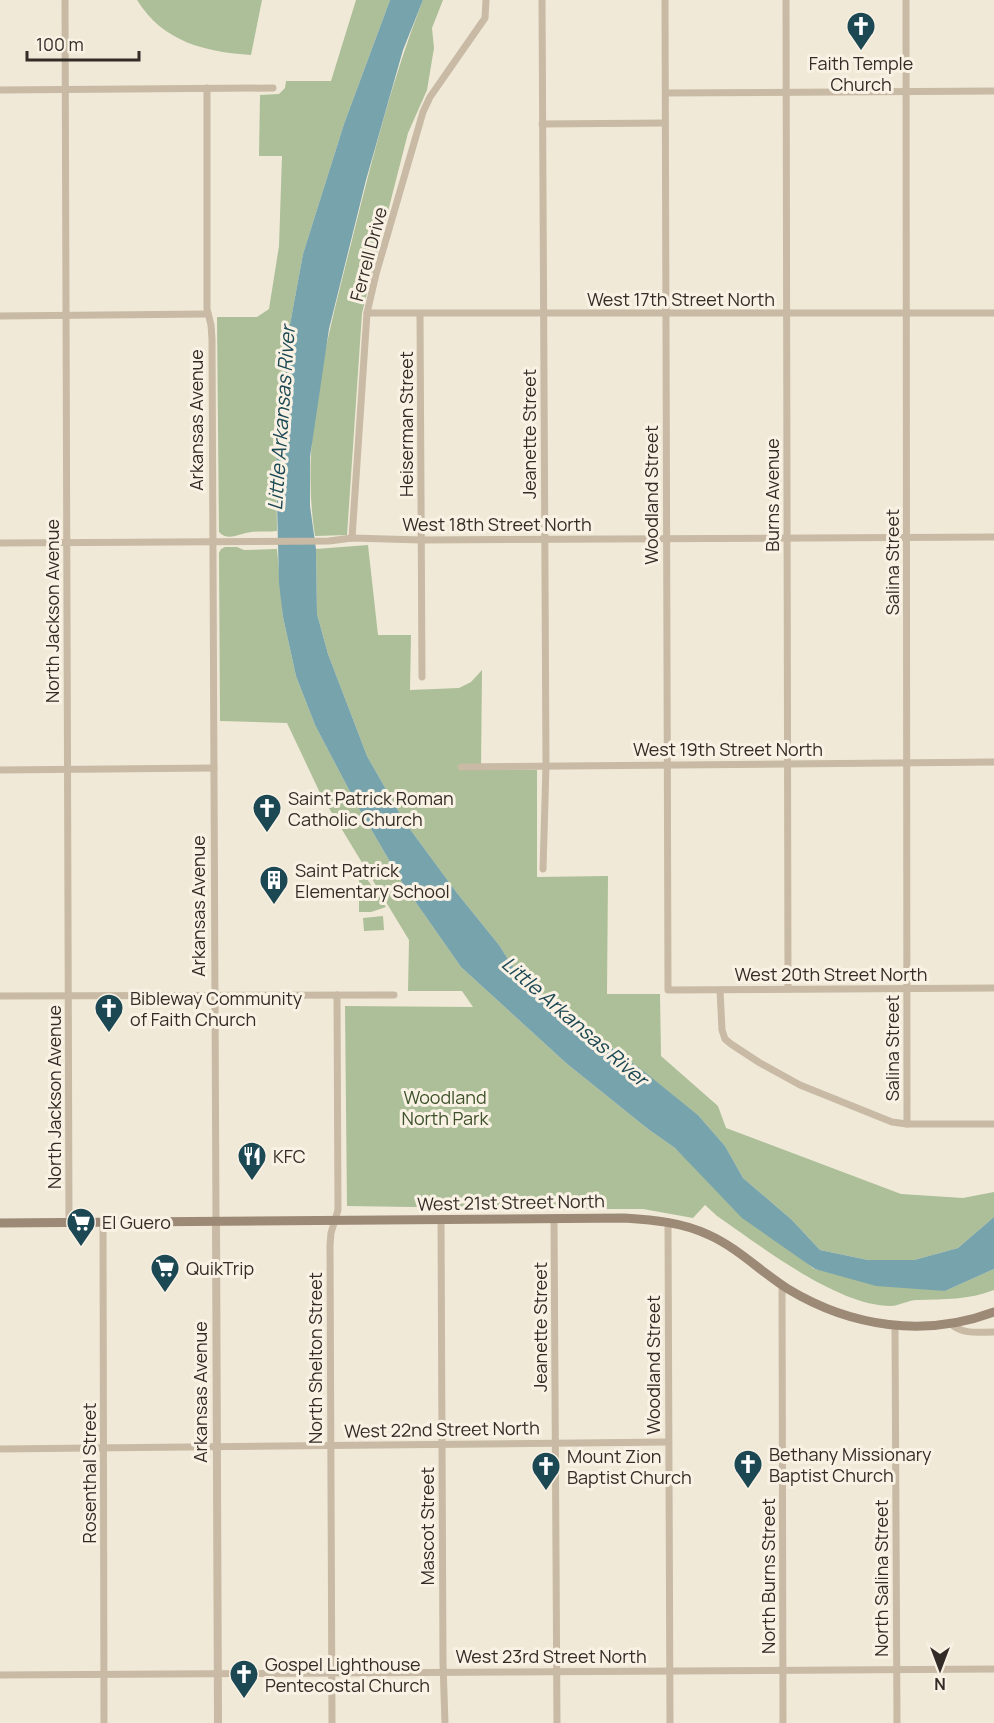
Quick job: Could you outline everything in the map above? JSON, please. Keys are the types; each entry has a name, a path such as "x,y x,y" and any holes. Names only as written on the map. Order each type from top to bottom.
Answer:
{"main road":[{"name":"West 21st Street North","path":"0,1223 624,1218 668,1222 710,1235 783,1285 824,1308 877,1324 895,1326 951,1324 994,1312"}],"street":[{"name":"North Jackson Avenue","path":"65,0 69,1223"},
{"name":"Ferrell Drive","path":"352,538 367,313 376,274 423,112 430,97 485,18 486,0"},
{"name":"Jeanette Street","path":"542,0 546,766 543,868"},
{"name":"Woodland Street","path":"665,0 668,990"},
{"name":"Burns Avenue","path":"786,0 788,989"},
{"name":"Salina Street","path":"906,0 907,1124"},
{"name":"Arkansas Avenue","path":"207,88 208,314 212,339 218,1723"},
{"path":"0,90 273,88"},
{"path":"666,93 994,91"},
{"path":"542,124 664,123"},
{"name":"West 17th Street North","path":"367,313 994,313"},
{"path":"0,316 208,314"},
{"name":"Heiserman Street","path":"420,314 422,677"},
{"name":"West 18th Street North","path":"0,543 329,541 352,538 421,540 994,537"},
{"name":"West 19th Street North","path":"461,767 994,762"},
{"path":"0,770 214,768"},
{"name":"West 20th Street North","path":"668,990 994,988"},
{"path":"720,990 722,1030 725,1039 760,1063 800,1085 892,1122 994,1124"},
{"name":"North Shelton Street","path":"332,1723 330,1245 338,1210 337,995"},
{"path":"0,996 394,995"},
{"name":"Jeanette Street","path":"554,1219 557,1723"},
{"name":"Mascot Street","path":"441,1220 445,1723"},
{"name":"Rosenthal Street","path":"103,1222 104,1723"},
{"name":"Woodland Street","path":"668,1222 670,1723"},
{"name":"North Burns Street","path":"783,1285 783,1723"},
{"path":"951,1324 967,1332 994,1332"},
{"name":"North Salina Street","path":"895,1326 897,1723"},
{"name":"West 22nd Street North","path":"0,1449 668,1442"},
{"name":"West 23rd Street North","path":"0,1675 994,1669"}],"green space":[{"path":"137,0 262,0 251,55 217,51 186,42 159,26"},
{"path":"356,0 390,0 344,124 303,254 284,357 276,464 277,531 226,536 219,532 217,317 257,317 269,309 279,246 282,156 259,156 260,95 279,94 285,88 286,81 331,81"},
{"path":"423,0 443,0 432,28 434,48 427,90 408,133 362,313 347,535 315,536 311,499 311,461 319,385 326,347 384,116"},
{"path":"368,545 378,635 411,635 410,690 459,688 471,682 482,670 481,770 537,770 537,877 608,876 607,994 660,994 661,1056 718,1106 726,1128 901,1194 963,1198 994,1192 994,1217 958,1248 914,1260 868,1260 820,1250 792,1220 743,1178 725,1146 698,1115 584,1025 522,981 499,945 404,821 367,756 328,654 317,614 316,549"},
{"name":"Woodland North Park","path":"225,547 237,547 244,550 277,549 283,617 296,676 315,725 358,807 403,884 461,967 566,1063 675,1148 814,1269 945,1291 994,1269 994,1290 966,1297 914,1300 894,1306 870,1303 847,1296 800,1272 717,1216 705,1205 693,1218 643,1209 572,1209 562,1206 476,1208 347,1206 345,1006 473,1007 462,991 408,991 409,940 321,795 287,723 220,721 219,553"},
{"path":"365,876 386,907 371,912 359,912 359,878"},
{"path":"383,916 384,930 364,931 363,918"}],"water":[{"name":"Little Arkansas River","path":"390,0 423,0 403,50 366,180 329,329 310,457 310,506 316,549 317,614 328,654 367,756 404,821 499,945 522,981 642,1070 698,1115 725,1146 743,1178 792,1220 820,1250 868,1260 914,1260 958,1248 994,1217 994,1269 945,1291 876,1286 815,1269 742,1218 675,1148 566,1063 461,967 403,884 358,807 315,725 296,676 283,617 279,583 276,464 284,357 303,254 344,124"}],"place":[{"name":"Faith Temple Church","path":"861,52"},
{"name":"Saint Patrick Roman Catholic Church","path":"267,834"},
{"name":"Saint Patrick Elementary School","path":"274,906"},
{"name":"Bibleway Community of Faith Church","path":"109,1034"},
{"name":"KFC","path":"252,1182"},
{"name":"El Guero","path":"81,1248"},
{"name":"QuikTrip","path":"165,1294"},
{"name":"Bethany Missionary Baptist Church","path":"748,1490"},
{"name":"Mount Zion Baptist Church","path":"546,1492"},
{"name":"Gospel Lighthouse Pentecostal Church","path":"244,1700"}]}
